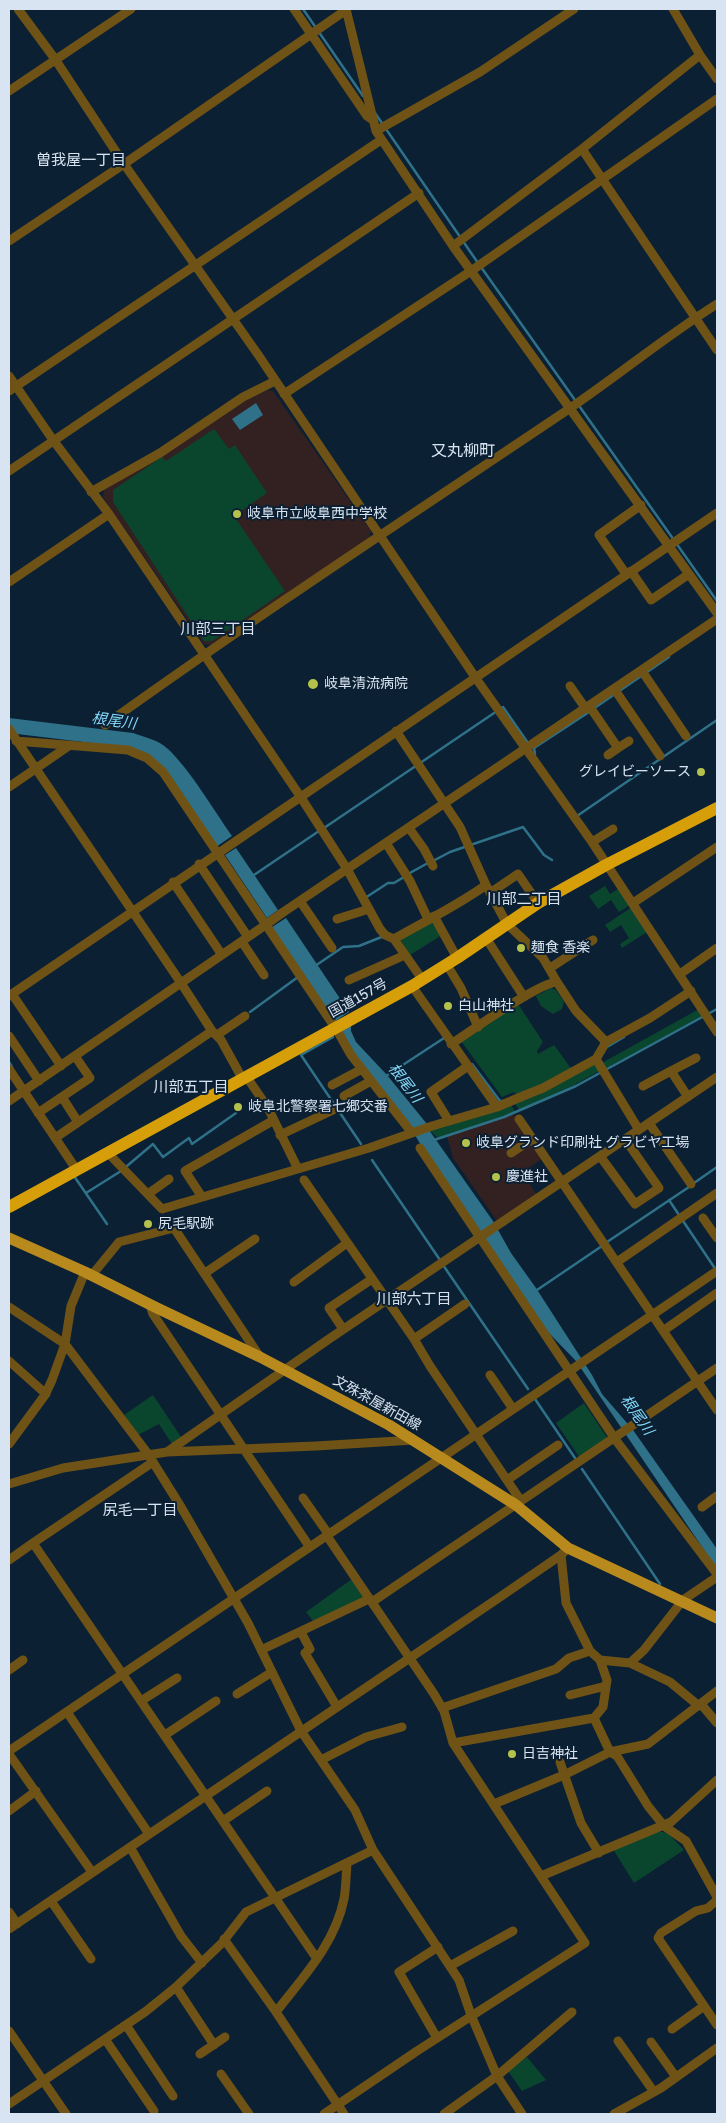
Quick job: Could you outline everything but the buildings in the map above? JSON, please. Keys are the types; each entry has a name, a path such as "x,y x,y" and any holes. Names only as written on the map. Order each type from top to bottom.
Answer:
{"highway":[{"name":"国道157号","path":"9,1207 417,983 538,903 606,865 717,808"}],"main road":[{"name":"文殊茶屋新田線","path":"9,1238 89,1274 260,1357 389,1425 518,1503 565,1552 683,1600 717,1618"}],"street":[{"path":"18,9 55,59 124,164 233,318 475,677 592,842 717,1032"},
{"path":"9,91 131,9"},
{"path":"294,9 367,116 373,120"},
{"path":"9,241 124,164 346,9 373,120 381,140 419,193 471,272 641,505 717,613"},
{"path":"376,131 480,72 574,9"},
{"path":"673,9 717,80"},
{"path":"453,246 582,149 700,55"},
{"path":"284,394 471,272 717,99"},
{"path":"12,388 381,140"},
{"path":"582,149 717,350"},
{"path":"9,471 419,193"},
{"path":"105,725 204,655 570,409 694,318 717,304"},
{"path":"9,376 12,388 109,514 300,796 347,869 380,929 385,935 394,939 405,954 417,983 451,1044 497,1107"},
{"path":"91,492 160,453 243,397 275,381"},
{"path":"641,505 599,535 651,600 689,574"},
{"path":"61,1066 10,995 199,864 717,513"},
{"path":"9,582 109,514"},
{"path":"9,1101 282,913 616,690 717,619"},
{"path":"642,672 686,736"},
{"path":"570,686 618,748"},
{"path":"616,690 646,742 660,756"},
{"path":"677,723 685,717"},
{"path":"396,730 446,803 460,827 488,889 507,924 536,950 550,968 576,1011 606,1042"},
{"path":"13,736 70,745 128,750 151,762 163,772 300,976 341,1024 346,1048 412,1133"},
{"path":"13,736 274,1120 298,1169"},
{"path":"608,755 629,741"},
{"path":"9,787 70,745"},
{"path":"409,828 433,866"},
{"path":"592,842 613,828"},
{"path":"386,843 431,917 452,961 461,988 478,1027"},
{"path":"633,903 717,847"},
{"path":"199,864 264,974"},
{"path":"394,939 431,917 518,874 538,903"},
{"path":"173,882 222,955"},
{"path":"300,901 332,948"},
{"path":"337,920 369,908"},
{"path":"486,938 524,997"},
{"path":"550,968 593,940"},
{"path":"680,974 717,948"},
{"path":"349,980 405,954"},
{"path":"451,1044 524,997 551,982 557,982"},
{"path":"108,1153 162,1209 369,1148 497,1107 543,1088 596,1059 606,1042 650,1018 691,991"},
{"path":"55,1138 215,1033 245,1016"},
{"path":"9,1036 39,1081"},
{"path":"38,1113 90,1078 75,1056"},
{"path":"643,1086 696,1058"},
{"path":"596,1059 639,1130"},
{"path":"449,1121 431,1092 468,1066"},
{"path":"9,1069 55,1138 73,1171"},
{"path":"332,1085 362,1069"},
{"path":"671,1071 688,1097"},
{"path":"167,1452 172,1446 343,1329 717,1077"},
{"path":"344,1096 371,1081"},
{"path":"62,1097 78,1122"},
{"path":"280,1135 332,1110"},
{"path":"519,1118 532,1140 717,1410"},
{"path":"202,1197 185,1172 274,1120"},
{"path":"649,1123 691,1184"},
{"path":"600,1156 635,1204 659,1188 625,1139"},
{"path":"511,1153 532,1140"},
{"path":"420,1148 618,1436 717,1576 683,1600 644,1650 630,1663"},
{"path":"148,1194 168,1179"},
{"path":"304,1180 414,1339 507,1480 518,1503"},
{"path":"617,1262 717,1193"},
{"path":"704,1218 717,1238"},
{"path":"9,1444 46,1394 65,1344 71,1306 89,1274 119,1242 174,1228 260,1357"},
{"path":"205,1274 255,1239"},
{"path":"294,1282 347,1243"},
{"path":"92,1872 9,1752 717,1271"},
{"path":"343,1329 329,1308 372,1279"},
{"path":"663,1331 717,1293"},
{"path":"414,1339 465,1304"},
{"path":"150,1305 153,1314 310,1546"},
{"path":"9,1307 65,1344 151,1458 234,1599 301,1731 355,1810 373,1850 450,1966 462,1988 471,2016 498,2076 522,2114"},
{"path":"9,1361 46,1394"},
{"path":"261,1650 371,1601 717,1368"},
{"path":"490,1376 513,1409"},
{"path":"9,1484 64,1468 151,1458 167,1452 414,1440"},
{"path":"507,1480 558,1445"},
{"path":"9,1560 151,1458"},
{"path":"702,1507 717,1496"},
{"path":"303,1498 442,1708 452,1743 585,1943 437,2038 324,2114"},
{"path":"33,1543 317,1959"},
{"path":"452,1743 594,1718 603,1707 606,1686 604,1670 600,1660 590,1651 566,1603 565,1552"},
{"path":"9,1912 13,1927 565,1552"},
{"path":"302,1632 310,1649 305,1653 337,1707"},
{"path":"442,1708 556,1669 569,1658 590,1651"},
{"path":"9,1670 23,1660"},
{"path":"600,1660 630,1663 670,1682 700,1705 717,1723"},
{"path":"237,1694 272,1672"},
{"path":"141,1701 177,1678"},
{"path":"570,1695 606,1686"},
{"path":"494,1804 564,1775 610,1752 648,1744 717,1690"},
{"path":"165,1735 216,1701"},
{"path":"67,1712 149,1834"},
{"path":"594,1718 610,1752 617,1756 648,1806 664,1826 686,1841 717,1898 708,1908 696,1911 661,1933 658,1938 717,2025"},
{"path":"321,1760 366,1737 402,1727"},
{"path":"560,1762 582,1823 599,1853"},
{"path":"541,1876 664,1826 671,1822 717,1780"},
{"path":"9,1811 36,1791"},
{"path":"223,1821 267,1791"},
{"path":"130,1847 181,1936 202,1963"},
{"path":"9,2104 126,2025 176,1987 202,1963 246,1912 373,1850"},
{"path":"276,2012 317,1959 334,1931 344,1899 347,1864"},
{"path":"51,1900 91,1959"},
{"path":"450,1966 513,1931"},
{"path":"224,1939 276,2012 344,2114"},
{"path":"437,2038 399,1972 438,1948"},
{"path":"176,1987 214,2045"},
{"path":"672,2029 704,2006"},
{"path":"444,2114 498,2076 572,2012"},
{"path":"126,2025 173,2096"},
{"path":"9,2031 66,2114"},
{"path":"200,2054 225,2037"},
{"path":"105,2039 154,2111"},
{"path":"618,2041 654,2092"},
{"path":"651,2042 676,2077"},
{"path":"614,2114 654,2092 717,2048"},
{"path":"221,2074 249,2114"}],"shaded area":[{"name":"岐阜市立岐阜西中学校","path":"268,390 273,391 371,531 369,538 211,645 204,644 103,497 104,490 238,403"},
{"path":"514,1114 542,1159 522,1173 537,1195 497,1221 453,1158 447,1136"}],"green space":[{"path":"214,429 229,449 235,445 267,493 234,516 285,591 212,641 204,641 113,502 113,490 162,457 166,461"},
{"path":"605,886 610,894 618,889 630,905 619,912 611,900 598,909 589,896"},
{"path":"632,907 647,932 622,948 620,944 629,938 621,925 610,932 605,925"},
{"path":"433,919 442,935 410,955 400,939"},
{"path":"551,988 556,990 564,1002 562,1009 553,1014 541,1006 536,996"},
{"path":"518,1004 543,1042 537,1051 538,1054 554,1045 573,1071 518,1097 514,1092 502,1097 461,1041"},
{"path":"699,1009 704,1015 603,1070 600,1064"},
{"path":"595,1062 601,1070 574,1085 519,1110 514,1102"},
{"path":"511,1104 515,1112 438,1138 429,1130"},
{"path":"153,1395 181,1437 172,1444 159,1424 138,1435 124,1415"},
{"path":"584,1403 608,1439 580,1458 556,1423"},
{"path":"352,1579 364,1598 313,1621 306,1612"},
{"path":"657,1831 668,1833 684,1850 634,1883 613,1849"},
{"path":"527,2057 546,2080 522,2091 508,2071"}],"water":[{"path":"256,403 263,415 240,430 232,419"},
{"path":"9,718 133,733 160,743 185,768 232,836 216,847 167,772 133,748 9,733"},
{"path":"236,848 278,910 267,918 225,855"},
{"path":"286,918 349,1012 334,1022 272,927"},
{"path":"351,1025 351,1031 356,1042 387,1075 427,1124 413,1130 364,1067 340,1031"},
{"path":"429,1130 493,1221 511,1253 536,1288 592,1375 602,1394 633,1430 717,1549 717,1569 576,1361 544,1328 422,1147 415,1135"}],"waterway":[{"path":"303,9 363,96"},
{"path":"375,113 478,263"},
{"path":"481,267 717,601"},
{"path":"593,709 669,657"},
{"path":"324,828 503,707 528,743"},
{"path":"535,754 534,748 589,712"},
{"path":"577,816 717,720"},
{"path":"433,861 450,852 523,827 544,855 552,860"},
{"path":"251,877 319,831"},
{"path":"408,874 428,863"},
{"path":"365,898 388,883 394,883 404,877"},
{"path":"315,966 343,947 359,946 384,936"},
{"path":"250,1012 298,977"},
{"path":"434,1140 504,1117 576,1086 717,1009"},
{"path":"333,1037 301,1055 361,1144"},
{"path":"607,1047 624,1037"},
{"name":"根尾川","path":"386,1076 444,1038"},
{"path":"9,1062 12,1067"},
{"path":"472,1064 500,1101 503,1101"},
{"path":"86,1193 121,1171 153,1144 163,1157 189,1138 192,1144 236,1113"},
{"path":"372,1160 440,1260"},
{"path":"694,1183 717,1167"},
{"path":"74,1176 107,1224"},
{"path":"607,1242 689,1187"},
{"path":"669,1200 716,1270"},
{"path":"534,1292 602,1246"},
{"path":"443,1265 528,1389"},
{"path":"535,1399 575,1458"},
{"path":"582,1469 660,1584"}],"place":[{"name":"岐阜市立岐阜西中学校","path":"237,514"},
{"name":"岐阜清流病院","path":"313,684"},
{"name":"グレイビーソース","path":"701,772"},
{"name":"麺食 香楽","path":"521,948"},
{"name":"白山神社","path":"448,1006"},
{"name":"岐阜北警察署七郷交番","path":"238,1107"},
{"name":"岐阜グランド印刷社 グラビヤ工場","path":"466,1143"},
{"name":"慶進社","path":"496,1177"},
{"name":"尻毛駅跡","path":"148,1224"},
{"name":"日吉神社","path":"512,1754"}],"district":[{"name":"曽我屋一丁目","path":"81,160"},
{"name":"又丸柳町","path":"463,451"},
{"name":"川部三丁目","path":"218,629"},
{"name":"川部二丁目","path":"524,899"},
{"name":"川部五丁目","path":"191,1087"},
{"name":"川部六丁目","path":"414,1299"},
{"name":"尻毛一丁目","path":"140,1510"}]}
